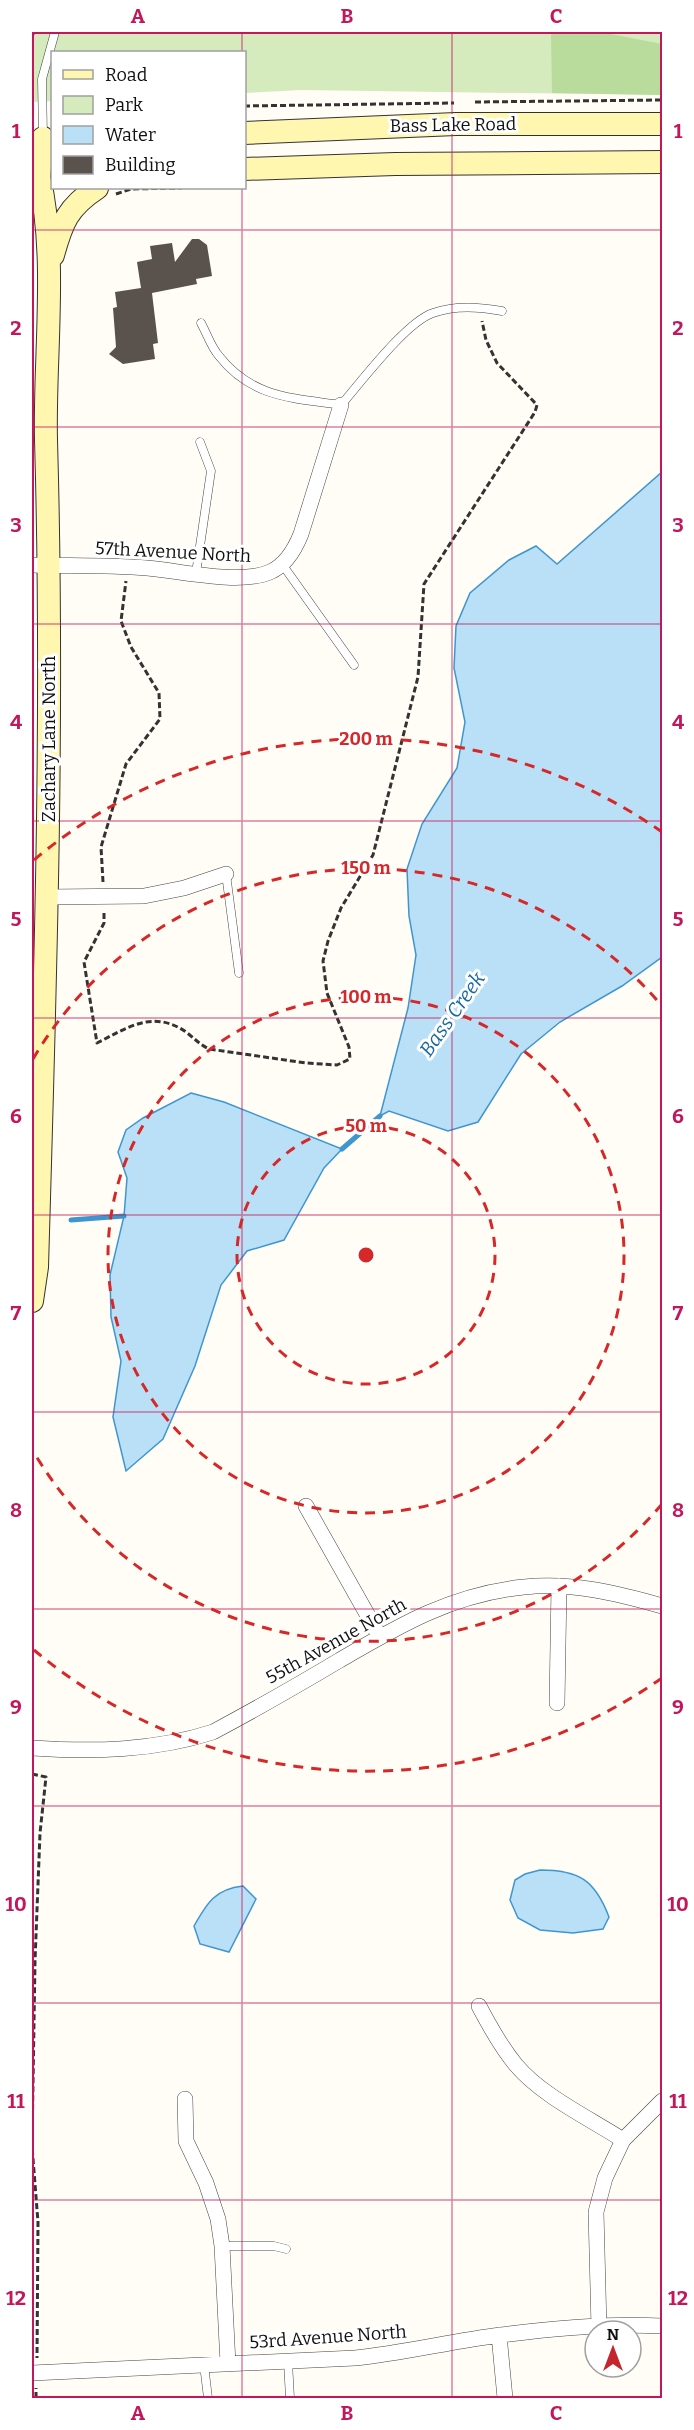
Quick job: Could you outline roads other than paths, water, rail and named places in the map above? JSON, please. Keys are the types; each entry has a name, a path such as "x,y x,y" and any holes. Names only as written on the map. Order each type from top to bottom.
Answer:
{"street":[{"name":"Bass Lake Road","path":"246,133 456,124 663,124"},
{"name":"Zachary Lane North","path":"32,1301 37,1268 50,702 40,565 46,438 48,271 44,198 39,182 42,138"},
{"name":"Bass Lake Road","path":"246,169 394,164 663,162"},
{"path":"48,271 60,228 69,211 103,192"},
{"path":"282,564 294,552 301,534 341,405"},
{"name":"57th Avenue North","path":"40,565 128,567 241,578 259,576 273,571 282,564"},
{"path":"44,897 144,896 184,888 226,874"},
{"path":"306,1506 380,1637"},
{"path":"557,1703 559,1586"},
{"name":"55th Avenue North","path":"32,1748 116,1750 184,1742 213,1732 238,1719 380,1637 438,1607 482,1593 525,1587 559,1586 611,1592 663,1606"},
{"path":"479,2006 499,2043 517,2067 542,2089 623,2139"},
{"path":"185,2099 186,2141 206,2183 218,2219 222,2246 228,2364"},
{"path":"599,2319 596,2212 605,2178 623,2139 663,2101"},
{"name":"53rd Avenue North","path":"643,2327 663,2326"},
{"name":"53rd Avenue North","path":"35,2373 355,2358 397,2354 499,2335 583,2329"},
{"path":"499,2335 505,2398"}],"lane":[{"path":"42,138 42,79 55,32"},
{"path":"201,323 218,356 246,382 275,396 341,405 402,335 431,313 472,306 502,310"},
{"path":"196,573 211,471 200,442"},
{"path":"282,564 354,665"},
{"path":"226,874 239,973"},
{"path":"222,2246 274,2246 286,2249"},
{"path":"288,2362 290,2398"},
{"path":"204,2365 208,2398"}],"water":[{"path":"662,472 662,957 622,986 560,1022 521,1054 478,1122 448,1131 389,1111 380,1116 408,1008 416,955 409,916 407,869 422,824 457,768 465,722 454,668 456,626 470,593 509,560 536,546 557,564"},
{"path":"191,1093 224,1102 342,1149 324,1168 284,1240 247,1251 221,1285 195,1366 163,1439 126,1471 113,1417 121,1361 111,1317 110,1275 124,1216 127,1178 118,1152 126,1130 143,1118"},
{"path":"540,1870 575,1875 591,1886 604,1904 609,1917 603,1929 573,1933 540,1930 518,1918 510,1900 515,1880 525,1874"},
{"path":"243,1886 256,1899 229,1952 200,1944 194,1926 203,1910 213,1898 225,1890"}],"waterway":[{"name":"Bass Creek","path":"342,1149 380,1116"},
{"name":"Bass Creek","path":"71,1220 124,1216"}]}
